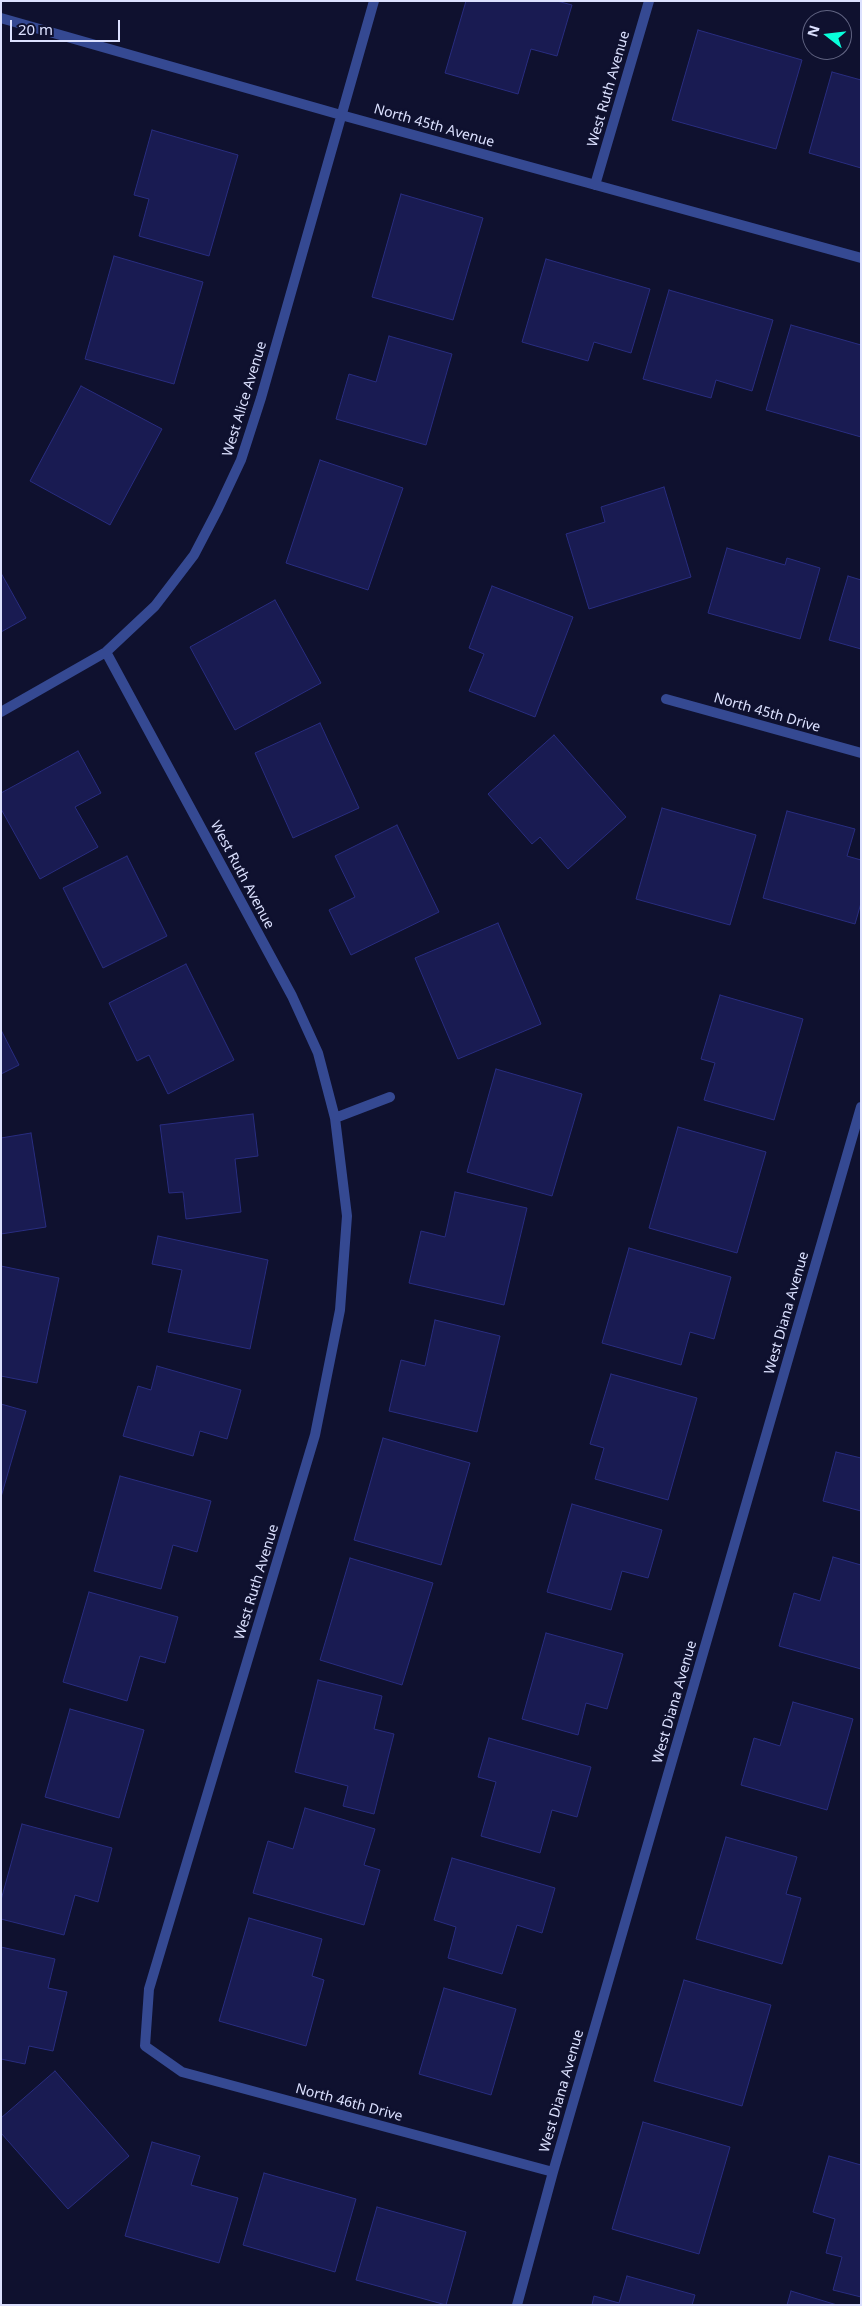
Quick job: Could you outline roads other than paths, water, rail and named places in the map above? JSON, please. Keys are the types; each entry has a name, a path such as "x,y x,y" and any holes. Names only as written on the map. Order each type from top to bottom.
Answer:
{"street":[{"name":"West Alice Avenue","path":"1,712 106,652 155,606 194,555 218,510 241,460 261,398 374,1"},
{"name":"West Ruth Avenue","path":"595,185 649,1"},
{"name":"North 45th Avenue","path":"1,18 341,115 861,258"},
{"name":"West Ruth Avenue","path":"106,652 292,996 318,1053 335,1118 347,1216 340,1310 315,1435 149,1989 145,2046"},
{"name":"North 45th Drive","path":"666,699 861,753"},
{"path":"335,1118 390,1097"},
{"name":"West Diana Avenue","path":"517,2305 553,2172 861,1107"},
{"name":"North 46th Drive","path":"145,2046 182,2072 553,2172"}]}
